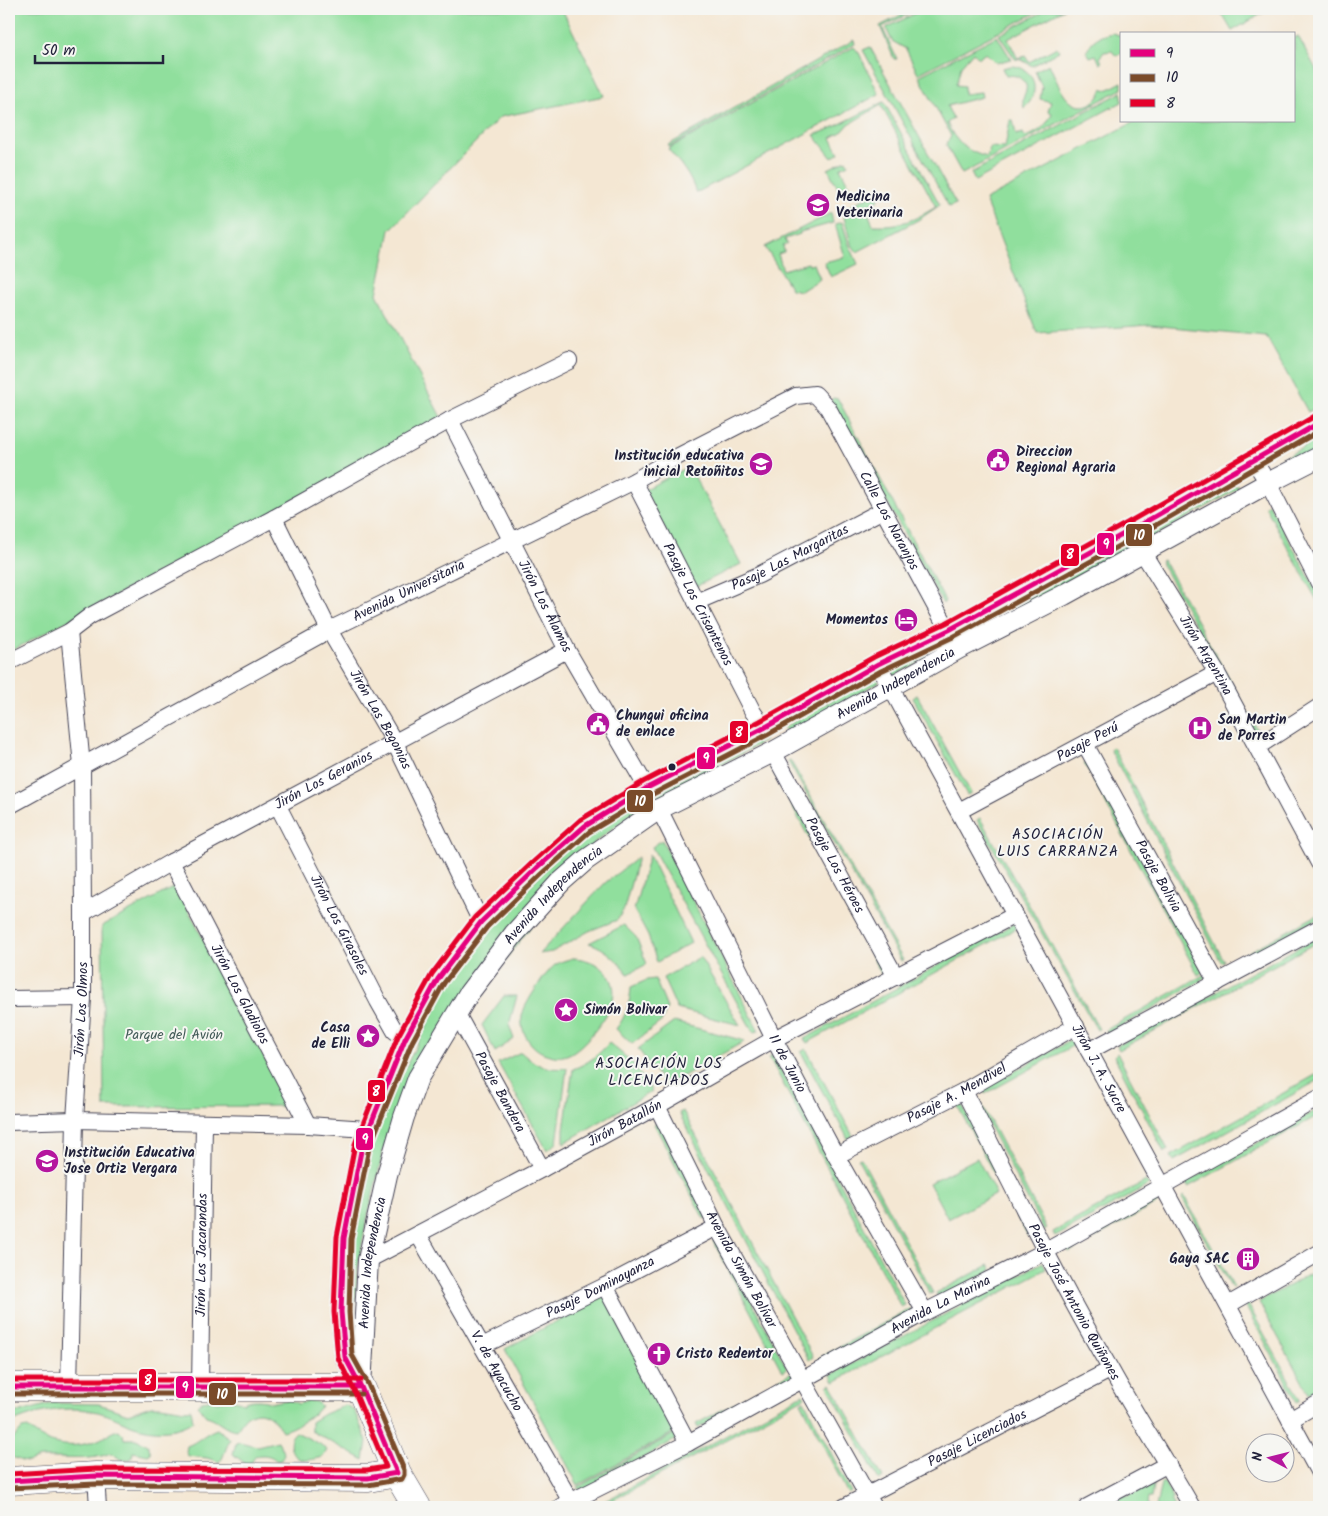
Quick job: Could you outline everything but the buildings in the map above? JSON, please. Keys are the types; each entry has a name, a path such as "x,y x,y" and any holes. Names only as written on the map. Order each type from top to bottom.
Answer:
{"highway":[{"path":"9,1387 360,1387 397,1472 417,1507"},
{"path":"9,1481 96,1476 368,1478 397,1472"}],"street":[{"path":"9,662 69,632 90,616 274,518 450,420 569,361"},
{"name":"Avenida Universitaria","path":"9,806 329,630 634,481 665,463 796,396 815,394"},
{"name":"Calle Los Naranjos","path":"815,394 828,408 960,648"},
{"name":"Jirón Los Álamos","path":"450,420 567,650 647,788"},
{"name":"Avenida Independencia","path":"360,1387 345,1357 341,1312 344,1238 362,1146 367,1129 405,1039 438,979 481,922 537,868 585,826 647,788 764,728 878,664 949,630 1132,530 1253,459 1319,423"},
{"name":"Avenida Independencia","path":"360,1387 368,1260 387,1175 418,1078 469,993 514,934 561,882 586,860 659,809 773,752 960,648 1144,553 1268,483 1319,457"},
{"path":"1253,459 1268,483 1319,583"},
{"name":"Pasaje Los Crisantenos","path":"634,481 753,712 764,728"},
{"name":"Pasaje Las Margaritas","path":"696,602 759,575 883,510"},
{"name":"Jirón Las Begonias","path":"274,518 329,630 395,743 481,922"},
{"name":"Jirón Argentina","path":"1132,530 1217,673 1319,863"},
{"path":"1051,574 1064,595"},
{"name":"Jirón Los Olmos","path":"69,632 82,766 83,913 83,998 75,1120 69,1386"},
{"name":"Jirón Los Geranios","path":"83,913 171,862 567,650"},
{"name":"Jirón J. A. Sucre","path":"878,664 1319,1473"},
{"name":"Pasaje Perú","path":"959,812 1217,673"},
{"path":"1257,747 1319,707"},
{"name":"Pasaje Bolivia","path":"1085,744 1217,983"},
{"name":"Pasaje Los Héroes","path":"773,752 896,977"},
{"name":"Jirón Los Girasoles","path":"278,806 378,1001 395,1031 405,1039"},
{"name":"11 de Junio","path":"659,809 774,1039 836,1156 925,1312"},
{"name":"Jirón Los Gladiolos","path":"171,862 308,1125"},
{"name":"Jirón Batallón","path":"368,1260 542,1169 774,1039 1015,915"},
{"path":"1090,1051 1319,928"},
{"path":"9,999 83,998"},
{"name":"Pasaje Bandera","path":"456,1014 542,1169"},
{"name":"Pasaje A. Mendivel","path":"836,1156 964,1092 1076,1026"},
{"name":"Pasaje José Antonio Quiñones","path":"964,1092 1110,1370 1192,1507"},
{"name":"Avenida La Marina","path":"568,1505 688,1443 925,1312 1046,1251 1319,1098"},
{"name":"Avenida Simón Bolívar","path":"657,1106 717,1227 871,1501"},
{"path":"9,1122 75,1120 308,1125 367,1129"},
{"name":"Jirón Los Jacarandas","path":"200,1387 204,1123"},
{"name":"Pasaje Dominayanza","path":"482,1346 605,1286 717,1227"},
{"name":"V. de Ayacucho","path":"418,1234 482,1346 568,1505"},
{"path":"1228,1305 1319,1253"},
{"path":"605,1286 688,1443"},
{"name":"Pasaje Licenciados","path":"844,1507 871,1501 1110,1370"},
{"path":"1290,1420 1319,1403"},
{"path":"1087,1507 1168,1464"},
{"path":"96,1476 98,1507"}],"green space":[{"path":"9,9 562,9 604,96 500,117 390,230 377,294 443,421 9,652"},
{"path":"912,9 919,9 882,27 897,59 894,59 880,26"},
{"path":"924,9 1043,9 918,74 906,49 892,41 886,28"},
{"path":"1048,9 1064,9 1008,39 1018,59 1025,56 1029,62 1057,47 1059,51 1032,66 1022,60 1015,59 999,35"},
{"path":"1219,9 1270,9 1232,31"},
{"path":"1113,33 1120,35 1120,54 1116,56 1112,51 1104,52 1100,57 1102,63 1100,64 1096,55 1090,57 1087,52 1097,38"},
{"path":"997,36 1011,59 996,63 986,53 978,58 973,52 961,66 956,85 964,86 964,94 981,92 982,97 947,106 953,119 947,123 954,136 968,149 987,157 990,147 1005,148 1010,120 1013,120 1016,135 1023,133 1024,137 1037,132 1050,118 1052,113 1048,111 1051,102 1040,99 1042,87 1035,71 1049,64 1063,93 1073,104 1080,106 1093,102 1101,94 1103,88 1105,91 1120,83 1120,90 962,174 946,145 951,136 919,76"},
{"path":"1298,36 1319,75 1319,406 1308,412 1266,336 1150,325 1037,333 985,200 1134,122 1296,122 1296,37"},
{"path":"854,40 855,44 669,147 668,145"},
{"path":"854,47 859,53 879,94 696,193 688,175 668,149"},
{"path":"870,47 956,204 949,207 863,50"},
{"path":"1019,67 1026,71 1033,82 1033,96 1024,108 1023,100 1026,85 1017,76 1006,76 1002,68"},
{"path":"1120,93 1120,103 975,181 971,173"},
{"path":"884,102 940,205 918,220 857,252 851,244 842,210 877,192 879,200 866,207 873,225 892,225 906,222 936,207 881,105 849,124 843,131 831,138 839,153 832,158 814,135"},
{"path":"846,160 848,164 840,168 851,189 841,194 828,169"},
{"path":"831,213 833,223 800,232 800,234 785,239 787,244 783,245 784,252 778,254 783,270 808,263 809,265 814,264 820,279 801,291 791,289 765,247"},
{"path":"842,222 858,264 831,277 824,262 845,257 835,224"},
{"path":"833,398 838,399 945,601 943,604 831,400"},
{"path":"1319,439 1319,450 1274,475 1267,470 1270,465"},
{"path":"689,466 741,564 695,587 644,490"},
{"path":"1232,485 1239,488 1150,539 1148,537 1147,532 1149,529"},
{"path":"1269,504 1319,595 1319,604 1265,506"},
{"path":"1123,545 1127,548 1127,551 965,637 961,633"},
{"path":"1163,560 1259,733 1256,735 1160,561"},
{"path":"948,636 953,643 893,676 888,669"},
{"path":"874,676 877,677 879,682 790,732 785,730 784,727"},
{"path":"917,695 971,793 967,795 913,698"},
{"path":"765,736 764,741 661,797 656,795 655,792"},
{"path":"1113,747 1224,961 1221,962 1110,749"},
{"path":"790,760 903,960 901,961 788,761"},
{"path":"1089,761 1203,972 1198,975 1084,763"},
{"path":"776,764 887,972 882,975 771,767"},
{"path":"647,799 644,805 595,842 404,1093 387,1135 365,1228 357,1272 353,1330 351,1333 347,1284 353,1237 375,1133 393,1091 445,990 498,920 555,858 599,821"},
{"path":"980,818 1099,1029 1097,1030 977,820"},
{"path":"662,840 759,1031 753,1032 652,847"},
{"path":"649,855 691,943 657,962 648,936 634,910"},
{"path":"638,857 624,909 617,920 589,931 552,952 539,954 605,883"},
{"name":"Parque del Avión","path":"176,886 289,1106 104,1107 102,926"},
{"path":"1319,914 1319,918 1230,966 1228,963"},
{"path":"1015,923 1017,928 807,1043 804,1039"},
{"path":"624,925 636,937 647,964 628,974 611,955 589,943"},
{"path":"1319,936 1319,941 1119,1050 1117,1046"},
{"path":"700,957 740,1025 677,1009 663,978"},
{"path":"573,958 591,962 606,972 611,979 614,996 608,1012 599,1026 581,1046 569,1054 552,1056 537,1050 524,1033 522,1026 523,1012 542,980 551,969 560,962"},
{"path":"1205,974 1207,977 1108,1034 1106,1030"},
{"path":"655,979 667,1008 662,1021 632,1044 616,1029 627,1010 631,987 647,980"},
{"path":"504,996 517,996 509,1025 514,1039 495,1052 482,1025"},
{"path":"674,1022 745,1041 666,1086 638,1049"},
{"path":"1073,1039 1076,1044 985,1094 983,1089"},
{"path":"609,1043 631,1061 652,1091 564,1143 564,1129 573,1069 593,1058"},
{"path":"806,1049 853,1136 848,1139 801,1052"},
{"path":"521,1052 531,1061 542,1066 548,1068 567,1068 557,1143 547,1150 498,1063"},
{"path":"1117,1053 1168,1150 1164,1152 1114,1056"},
{"path":"773,1055 905,1305 901,1307 769,1057"},
{"path":"1319,1073 1319,1080 1174,1161 1171,1156"},
{"path":"977,1096 1047,1229 1044,1231 974,1097"},
{"path":"961,1103 1032,1235 1028,1237 957,1105"},
{"path":"1319,1109 1319,1115 1188,1187 1185,1183"},
{"path":"683,1111 813,1357 809,1360 679,1113"},
{"path":"658,1122 709,1216 704,1219 654,1124"},
{"path":"861,1158 933,1293 930,1294 858,1159"},
{"path":"977,1158 996,1194 948,1219 929,1183"},
{"path":"1146,1181 1149,1185 1055,1237 1053,1232"},
{"path":"1184,1196 1234,1287 1232,1288 1182,1198"},
{"path":"1156,1199 1158,1203 1069,1252 1067,1248"},
{"path":"718,1238 787,1368 782,1371 713,1241"},
{"path":"1043,1262 1046,1269 834,1382 831,1375"},
{"path":"989,1265 992,1270 939,1299 936,1293"},
{"path":"1319,1269 1319,1388 1309,1394 1259,1302"},
{"path":"607,1294 680,1429 578,1485 505,1349"},
{"path":"1248,1304 1300,1400 1297,1402 1245,1305"},
{"path":"910,1309 914,1315 822,1364 819,1358"},
{"path":"792,1372 794,1376 698,1428 696,1424"},
{"path":"831,1384 883,1478 879,1480 828,1386"},
{"path":"803,1394 805,1397 600,1507 594,1507"},
{"path":"213,1400 217,1402 233,1400 243,1403 253,1400 271,1403 288,1401 298,1404 313,1401 321,1406 298,1425 287,1430 282,1431 272,1419 260,1412 247,1416 236,1430 228,1428 206,1416 197,1405 202,1401"},
{"path":"804,1400 851,1492 848,1494 801,1402"},
{"path":"53,1403 99,1404 128,1414 151,1406 191,1409 193,1421 179,1428 156,1430 134,1426 98,1412 64,1409 52,1410 19,1419 9,1424 9,1412 21,1412"},
{"path":"346,1405 354,1410 367,1441 364,1460 311,1431 311,1422 324,1414"},
{"path":"28,1428 43,1439 70,1445 89,1443 119,1430 123,1434 124,1439 136,1439 148,1445 151,1453 148,1455 133,1452 132,1458 129,1460 121,1459 111,1453 94,1457 42,1458 27,1462 9,1457 9,1438 14,1438 22,1429"},
{"path":"217,1429 230,1439 219,1462 207,1458 188,1456 186,1452 187,1446"},
{"path":"681,1430 684,1435 581,1492 578,1487"},
{"path":"296,1432 320,1444 327,1450 323,1457 303,1460 295,1456 290,1444"},
{"path":"278,1441 284,1452 281,1460 277,1461 270,1456 258,1455 255,1456 251,1464 247,1465 233,1454 236,1443 239,1442 257,1446"},
{"path":"1154,1481 1151,1498 1148,1498 1148,1507 1121,1507 1117,1500 1126,1494 1128,1496 1135,1492 1134,1490 1147,1482"},
{"path":"1164,1482 1173,1499 1171,1501 1174,1507 1156,1507 1161,1483"}],"transit line":[{"name":"8","path":"9,1474 96,1469 367,1470 386,1467 354,1390 338,1358 334,1312 337,1237 355,1144 398,1036 432,974 475,917 580,820 643,782 760,721 874,657 946,623 1315,416"},
{"name":"9","path":"9,1481 96,1476 368,1478 397,1473 361,1387 345,1357 341,1312 344,1238 362,1146 405,1039 438,979 481,922 537,868 585,826 647,788 764,728 878,664 949,630 1131,530 1319,423"},
{"name":"10","path":"9,1488 96,1484 368,1485 402,1479 404,1470 368,1384 352,1355 349,1312 351,1239 369,1148 412,1042 444,983 487,927 589,832 651,795 767,735 881,671 953,637 1135,537 1319,431"},
{"name":"8","path":"9,1380 361,1380"},
{"name":"9","path":"9,1387 361,1387"},
{"name":"10","path":"9,1394 361,1394"}],"place":[{"name":"Medicina Veterinaria","path":"818,205"},
{"name":"Direccion Regional Agraria","path":"998,460"},
{"name":"Institución educativa inicial Retoñitos","path":"761,464"},
{"name":"Momentos","path":"906,620"},
{"name":"Chungui oficina de enlace","path":"598,724"},
{"name":"San Martin de Porres","path":"1200,728"},
{"name":"Simón Bolivar","path":"566,1010"},
{"name":"Casa de Elli","path":"368,1036"},
{"name":"Institución Educativa Jose Ortiz Vergara","path":"47,1161"},
{"name":"Gaya SAC","path":"1248,1259"},
{"name":"Cristo Redentor","path":"659,1354"}],"district":[{"name":"ASOCIACIÓN LUIS CARRANZA","path":"1058,844"},
{"name":"ASOCIACIÓN LOS LICENCIADOS","path":"659,1072"}]}
